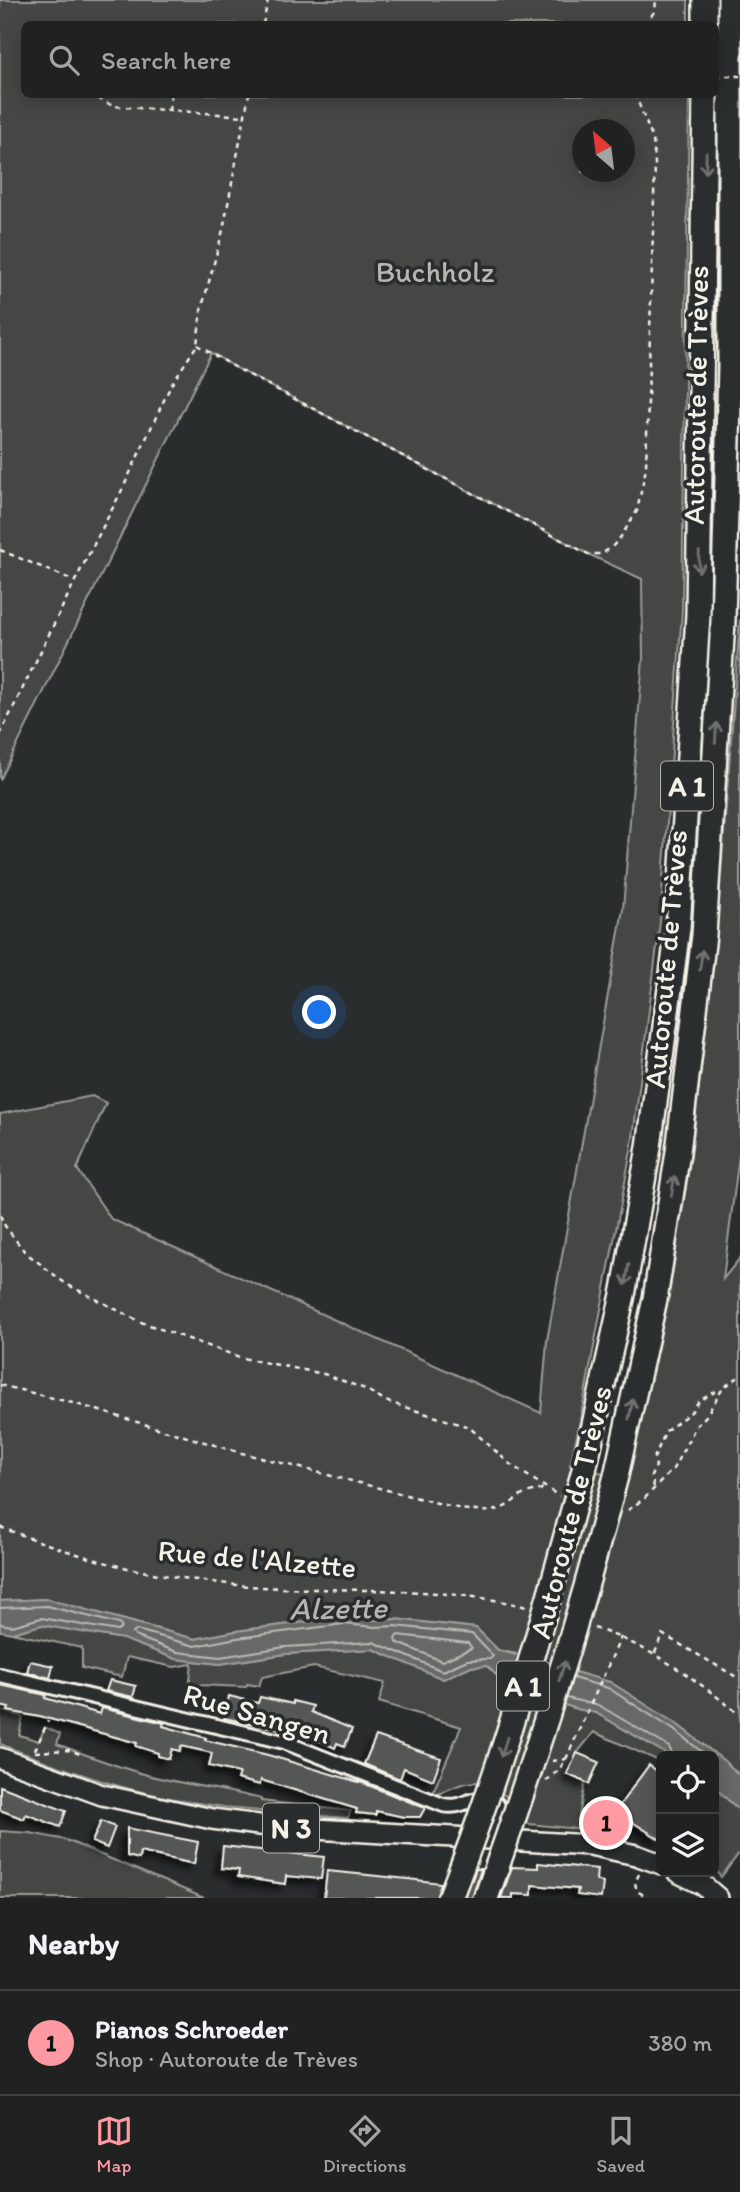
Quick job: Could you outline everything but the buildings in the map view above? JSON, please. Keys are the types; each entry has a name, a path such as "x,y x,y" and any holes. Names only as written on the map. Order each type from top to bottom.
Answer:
{"highway":[{"path":"705,0 705,21"},
{"name":"Autoroute de Trèves","path":"486,1898 530,1773 590,1578 616,1476 655,1299 678,1152 704,935 723,621 730,366 730,0"},
{"name":"Autoroute de Trèves","path":"450,1898 476,1832 527,1676 584,1470 624,1290 649,1147 678,928 698,615 705,98"}],"main road":[{"name":"N 3","path":"0,1758 102,1795 212,1819 259,1825 590,1845 656,1862"},
{"path":"687,1877 703,1885 718,1898"}],"street":[{"name":"Rue Sangen","path":"0,1675 284,1742 443,1805 454,1807 476,1799 492,1800 499,1807 501,1814 494,1840"}],"path":[{"path":"264,21 268,0"},
{"path":"648,21 655,12 656,0"},
{"path":"719,76 740,76"},
{"path":"97,98 113,106 245,117"},
{"path":"169,110 170,98"},
{"path":"0,735 123,488 171,384 197,345 201,311 223,230 248,98"},
{"path":"197,345 588,554 601,554 620,538 637,511 646,468 655,163 653,139 637,98"},
{"path":"0,550 75,581"},
{"path":"0,1214 5,1226 25,1252 66,1284 141,1322 242,1358 324,1374 365,1389 388,1402 469,1427 511,1465 544,1487 515,1498 501,1508 485,1511 461,1510 238,1452 73,1403 0,1385"},
{"path":"654,1487 651,1476 656,1466 654,1458 666,1430 691,1412 699,1401 740,1376"},
{"path":"625,1511 645,1498 673,1469 695,1426 706,1416 723,1388"},
{"name":"Rue de l'Alzette","path":"0,1527 51,1546 131,1569 237,1585 410,1591 499,1600 538,1610"},
{"path":"585,1625 621,1637 654,1653 715,1694 740,1715"},
{"path":"654,1653 662,1634 740,1679"},
{"path":"566,1759 621,1637"},
{"path":"33,1757 48,1721"},
{"path":"35,1752 69,1750 80,1754 81,1751"},
{"path":"633,1898 639,1873"},
{"path":"636,1891 649,1898"}],"green space":[{"name":"Buchholz","path":"0,0 688,0 688,21 21,21 21,98 689,98 682,611 660,922 632,1145 570,1465 628,1479 668,1301 691,1155 716,939 740,619 740,1148 723,1279 740,1258 740,1776 719,1757 719,1751 711,1751 678,1725 517,1654 498,1650 476,1628 395,1619 344,1617 195,1639 47,1599 0,1601 0,1114 92,1096 106,1103 77,1169 111,1219 541,1413 547,1341 623,909 643,658 642,579 588,554 211,353 0,780"},
{"path":"41,1625 123,1639 176,1659 220,1664 286,1654 373,1649 443,1679 469,1667 487,1666 508,1686 596,1713 661,1751 656,1751 656,1760 594,1732 577,1753 567,1774 585,1782 577,1829 511,1822 509,1799 491,1786 475,1782 458,1785 439,1794 433,1792 461,1727 379,1702 385,1683 314,1667 262,1677 259,1686 196,1685 189,1688 192,1664 174,1667 127,1657 122,1677 82,1668 82,1648 12,1633"},
{"path":"0,1710 23,1717 19,1735 39,1741 45,1727 60,1734 57,1744 143,1774 261,1801 351,1811 348,1818 225,1807 164,1797 105,1782 0,1744"},
{"path":"719,1792 740,1811 740,1852 721,1877"},
{"path":"0,1831 66,1840 204,1898 0,1898"}],"water":[{"name":"Alzette","path":"47,1599 195,1639 344,1617 395,1619 476,1628 498,1650 610,1682 678,1725 711,1751 661,1751 596,1713 508,1686 487,1666 469,1667 443,1679 373,1649 286,1654 220,1664 176,1659 123,1639 41,1625 12,1633 0,1631 0,1601"},
{"name":"Alzette","path":"719,1757 740,1776 740,1811 719,1792"}],"pier":[{"path":"518,1651 576,1668 563,1708 507,1690"}],"place":[{"name":"Pianos Schroeder","path":"606,1823"}]}
